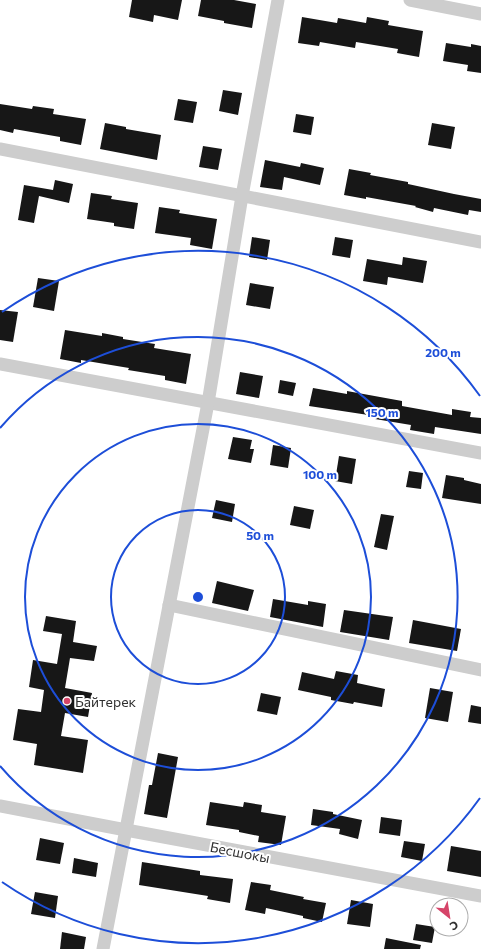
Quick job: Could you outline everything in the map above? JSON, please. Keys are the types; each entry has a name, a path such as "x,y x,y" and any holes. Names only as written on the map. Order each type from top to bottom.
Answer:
{"street":[{"path":"103,949 208,403 242,196 278,0"},
{"path":"410,0 481,14"},
{"path":"0,148 481,242"},
{"path":"0,364 481,453"},
{"path":"169,605 481,670"},
{"name":"Бесшокы","path":"0,806 481,896"}],"building":[{"path":"132,0 182,0 178,20 154,15 153,22 129,17"},
{"path":"201,0 234,0 256,4 252,28 198,16"},
{"path":"302,17 337,23 338,18 366,23 367,17 389,21 388,25 423,31 419,57 397,53 398,49 356,42 355,48 320,42 319,46 298,43"},
{"path":"446,43 471,47 471,44 481,46 481,73 467,71 468,65 443,61"},
{"path":"223,90 242,93 238,115 219,111"},
{"path":"178,99 197,102 193,123 174,120"},
{"path":"0,104 32,109 33,106 54,109 53,114 86,119 81,145 60,141 60,137 14,129 13,133 0,130"},
{"path":"296,114 314,117 311,135 293,132"},
{"path":"105,123 126,127 126,129 161,135 157,160 100,149"},
{"path":"432,123 455,127 451,149 428,145"},
{"path":"203,146 222,149 218,170 199,167"},
{"path":"265,160 300,167 301,163 324,168 320,185 284,177 282,190 260,187"},
{"path":"349,169 371,173 370,175 408,182 408,184 481,199 481,212 469,210 468,215 434,208 433,212 415,207 416,206 366,197 366,199 344,195"},
{"path":"55,180 73,184 69,203 39,196 34,223 18,220 24,185 53,190"},
{"path":"91,193 112,196 111,199 138,203 134,229 114,226 114,223 87,219"},
{"path":"159,207 180,210 179,213 217,219 212,249 190,245 191,238 155,233"},
{"path":"252,237 270,240 267,260 249,257"},
{"path":"335,237 353,240 350,258 332,255"},
{"path":"403,257 427,261 423,283 388,277 387,285 363,281 367,259 402,265"},
{"path":"38,278 59,281 54,311 33,307"},
{"path":"250,283 274,287 270,309 246,305"},
{"path":"0,310 18,312 13,342 0,340"},
{"path":"65,330 102,336 102,333 123,337 123,339 155,344 154,348 191,354 186,384 165,380 165,376 128,370 129,368 81,360 81,363 60,359"},
{"path":"240,372 263,376 259,398 236,394"},
{"path":"280,380 296,383 293,396 278,393"},
{"path":"313,388 347,394 347,391 402,401 402,406 452,415 452,409 471,412 470,417 481,418 481,434 435,427 434,434 410,430 411,425 375,419 375,416 309,406"},
{"path":"233,437 252,440 250,449 254,449 251,463 228,459"},
{"path":"273,445 291,448 288,468 270,465"},
{"path":"339,456 356,459 352,484 335,481"},
{"path":"409,471 423,473 421,489 406,487"},
{"path":"446,475 464,478 464,480 481,484 481,504 442,498"},
{"path":"216,500 235,504 232,522 212,518"},
{"path":"294,506 314,510 310,529 290,525"},
{"path":"381,514 394,516 387,550 374,547"},
{"path":"217,581 254,590 248,611 212,603"},
{"path":"273,599 308,605 308,601 326,604 323,627 270,617"},
{"path":"344,610 393,617 389,640 340,632"},
{"name":"Байтерек","path":"46,616 76,621 73,642 97,646 94,661 70,658 65,688 92,693 88,717 65,713 61,736 88,740 83,773 34,765 37,744 13,740 18,709 41,712 44,690 29,687 33,660 57,664 62,634 43,631"},
{"path":"413,620 461,629 457,651 409,643"},
{"path":"336,671 358,675 357,683 385,689 382,707 331,700 331,697 298,690 302,672 334,679"},
{"path":"430,688 453,692 448,722 425,718"},
{"path":"261,693 281,697 277,715 257,711"},
{"path":"471,705 481,707 481,724 468,722"},
{"path":"158,753 178,757 167,818 144,814 149,785 152,785"},
{"path":"210,802 243,807 244,802 262,805 261,812 286,816 281,845 258,842 259,836 239,832 239,830 206,825"},
{"path":"313,809 333,812 333,814 362,820 358,839 339,834 340,829 311,825"},
{"path":"381,817 402,820 400,836 379,833"},
{"path":"40,838 64,843 60,864 36,860"},
{"path":"404,841 425,844 422,861 401,857"},
{"path":"451,846 481,851 481,877 447,871"},
{"path":"74,858 98,863 96,877 72,873"},
{"path":"142,862 200,871 200,875 233,879 230,903 207,899 208,896 139,885"},
{"path":"251,882 271,885 270,890 304,897 303,899 326,903 322,922 303,918 303,916 266,908 265,914 245,910"},
{"path":"35,892 58,896 55,918 31,914"},
{"path":"351,900 373,904 370,927 347,924"},
{"path":"416,924 429,926 429,937 433,937 432,943 413,940"},
{"path":"62,932 86,937 84,949 60,949"},
{"path":"386,938 421,945 420,949 384,949"}],"place":[{"name":"Байтерек","path":"67,701"}]}
